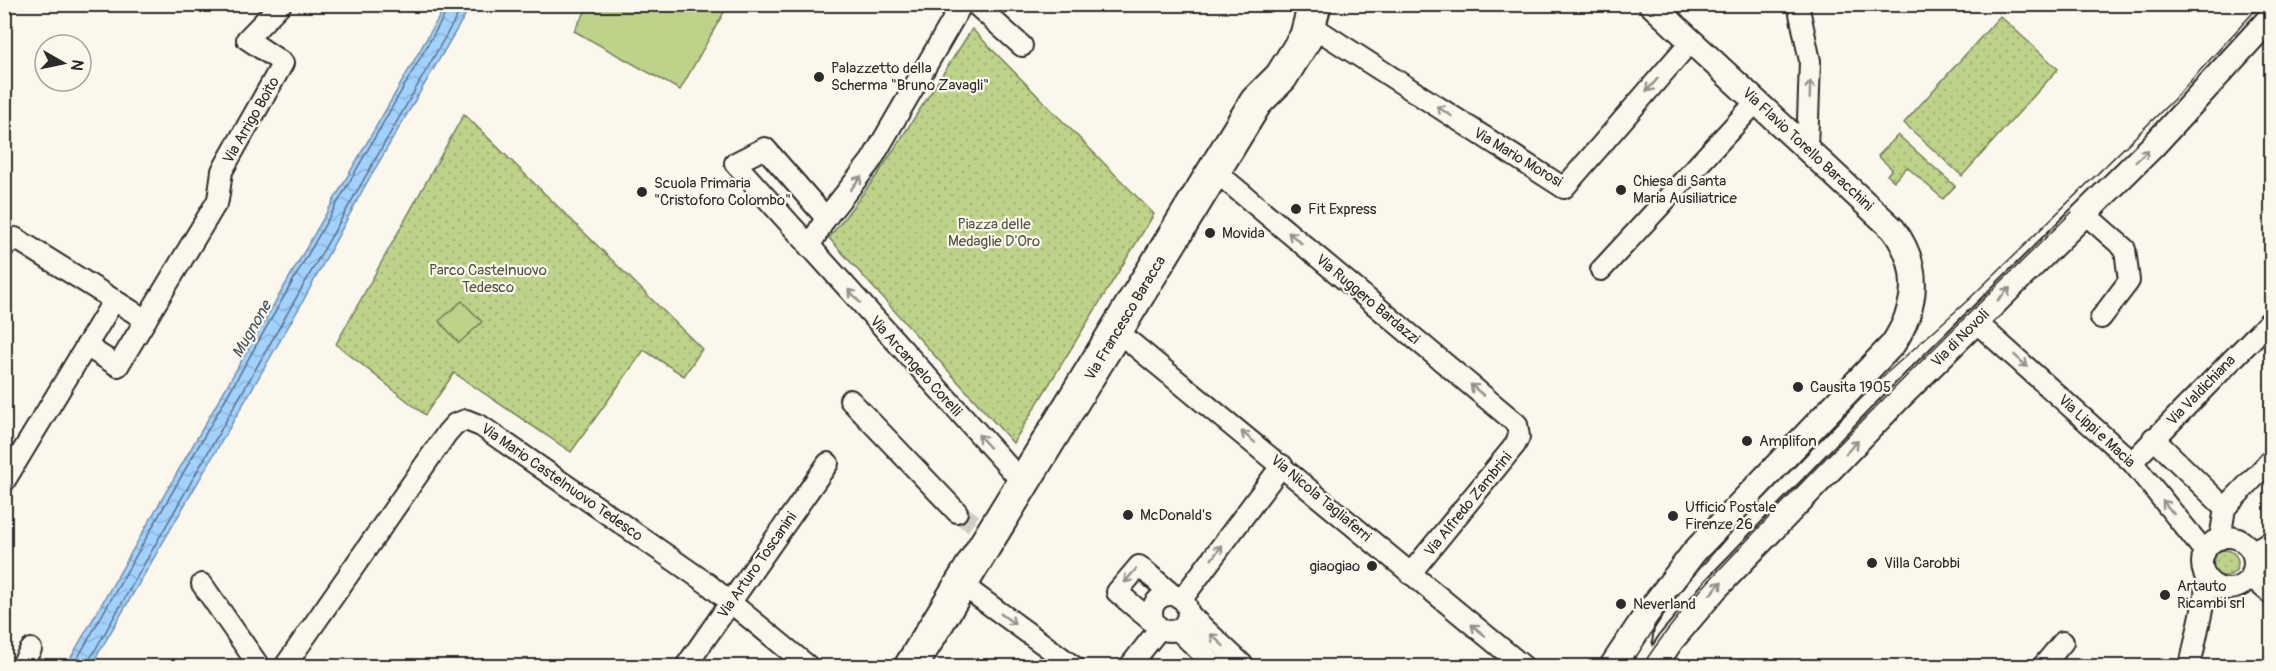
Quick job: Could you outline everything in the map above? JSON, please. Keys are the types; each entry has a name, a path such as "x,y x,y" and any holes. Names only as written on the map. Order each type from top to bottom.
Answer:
{"main road":[{"name":"Via Francesco Baracca","path":"911,666 961,584 985,531 1024,484 1215,171 1257,100 1267,69 1291,29 1313,12"}],"street":[{"name":"Via Arrigo Boito","path":"86,346 118,366 218,200 222,171 283,63 247,39 280,4"},
{"path":"809,247 826,218 871,161 962,4"},
{"path":"975,4 1022,46"},
{"name":"Via Flavio Torello Baracchini","path":"1646,615 1694,552 1887,351 1906,320 1914,288 1913,271 1906,250 1890,226 1651,4"},
{"path":"1798,4 1810,61 1807,149"},
{"name":"Via Mario Morosi","path":"1313,12 1564,188 1691,41"},
{"name":"Via di Novoli","path":"1654,666 1671,641 1715,589 2199,98 2271,16"},
{"path":"1601,270 1757,101"},
{"name":"Via Arcangelo Corelli","path":"826,218 765,148 735,163 1024,484"},
{"name":"Via Ruggero Bardazzi","path":"1215,171 1512,419 1519,430"},
{"path":"2084,213 2125,249 2129,281 2101,318"},
{"path":"4,247 15,238 146,320"},
{"path":"4,482 114,300"},
{"name":"Via Valdichiana","path":"2132,462 2271,319"},
{"name":"Via Lippi e Macia","path":"1976,322 2132,462 2212,545"},
{"name":"Via Nicola Tagliaferri","path":"1117,331 1523,666"},
{"path":"850,400 957,512"},
{"name":"Via Mario Castelnuovo Tedesco","path":"285,666 447,433 455,424 466,420 481,426 732,602"},
{"name":"Via Alfredo Zambrini","path":"1410,574 1515,445 1519,430"},
{"path":"2153,438 2225,508"},
{"path":"2230,590 2214,585 2206,577 2202,566 2225,508 2271,459"},
{"name":"Via Arturo Toscanini","path":"686,666 828,463"},
{"path":"1130,666 1173,615 1282,465"},
{"path":"2200,625 2230,590 2241,586 2251,576 2255,564 2252,551 2238,539 2212,545"},
{"path":"2252,551 2271,541"},
{"path":"2251,576 2271,595"},
{"path":"2190,666 2200,625 2206,577"},
{"path":"961,584 1073,666"},
{"path":"202,585 259,666"},
{"path":"732,602 808,666"},
{"path":"1173,615 1215,666"},
{"path":"1173,615 1245,666"},
{"path":"1612,666 1646,615"},
{"path":"1646,615 1641,637 1648,666"},
{"path":"2043,666 2063,642"},
{"path":"21,666 31,649"}],"green space":[{"path":"589,5 728,5 680,90 574,31"},
{"path":"2000,16 2058,69 1962,176 1904,123"},
{"name":"Piazza delle Medaglie D'Oro","path":"972,29 1154,214 1013,443 829,238 878,174"},
{"name":"Parco Castelnuovo Tedesco","path":"464,114 702,349 684,376 644,350 571,452 454,373 425,415 336,344"},
{"path":"1898,135 1955,186 1943,199 1907,167 1894,181 1887,175 1892,169 1878,156"},
{"path":"462,301 482,322 459,343 439,321"},
{"path":"2225,550 2234,554 2238,563 2234,572 2225,576 2216,572 2212,563 2216,554"}],"water":[{"path":"446,5 471,5 366,184 302,303 91,666 66,666"}],"tunnel":[{"path":"957,512 977,526"}],"tram line":[{"path":"1630,666 1675,597 1734,529 1879,380 1968,300 2173,100 2261,4"},
{"path":"1642,666 1676,619 1731,557 1965,317 2072,212"}],"place":[{"name":"Palazzetto della Scherma \"Bruno Zavagli\"","path":"819,77"},
{"name":"Chiesa di Santa Maria Ausiliatrice","path":"1621,190"},
{"name":"Scuola Primaria \"Cristoforo Colombo\"","path":"642,192"},
{"name":"Fit Express","path":"1296,209"},
{"name":"Movida","path":"1210,233"},
{"name":"Causita 1905","path":"1798,387"},
{"name":"Amplifon","path":"1747,441"},
{"name":"McDonald's","path":"1128,515"},
{"name":"Ufficio Postale Firenze 26","path":"1673,516"},
{"name":"Villa Carobbi","path":"1872,563"},
{"name":"giaogiao","path":"1372,566"},
{"name":"Artauto Ricambi srl","path":"2165,595"},
{"name":"Neverland","path":"1621,604"}],"water label":[{"name":"Mugnone","path":"251,329"}]}
